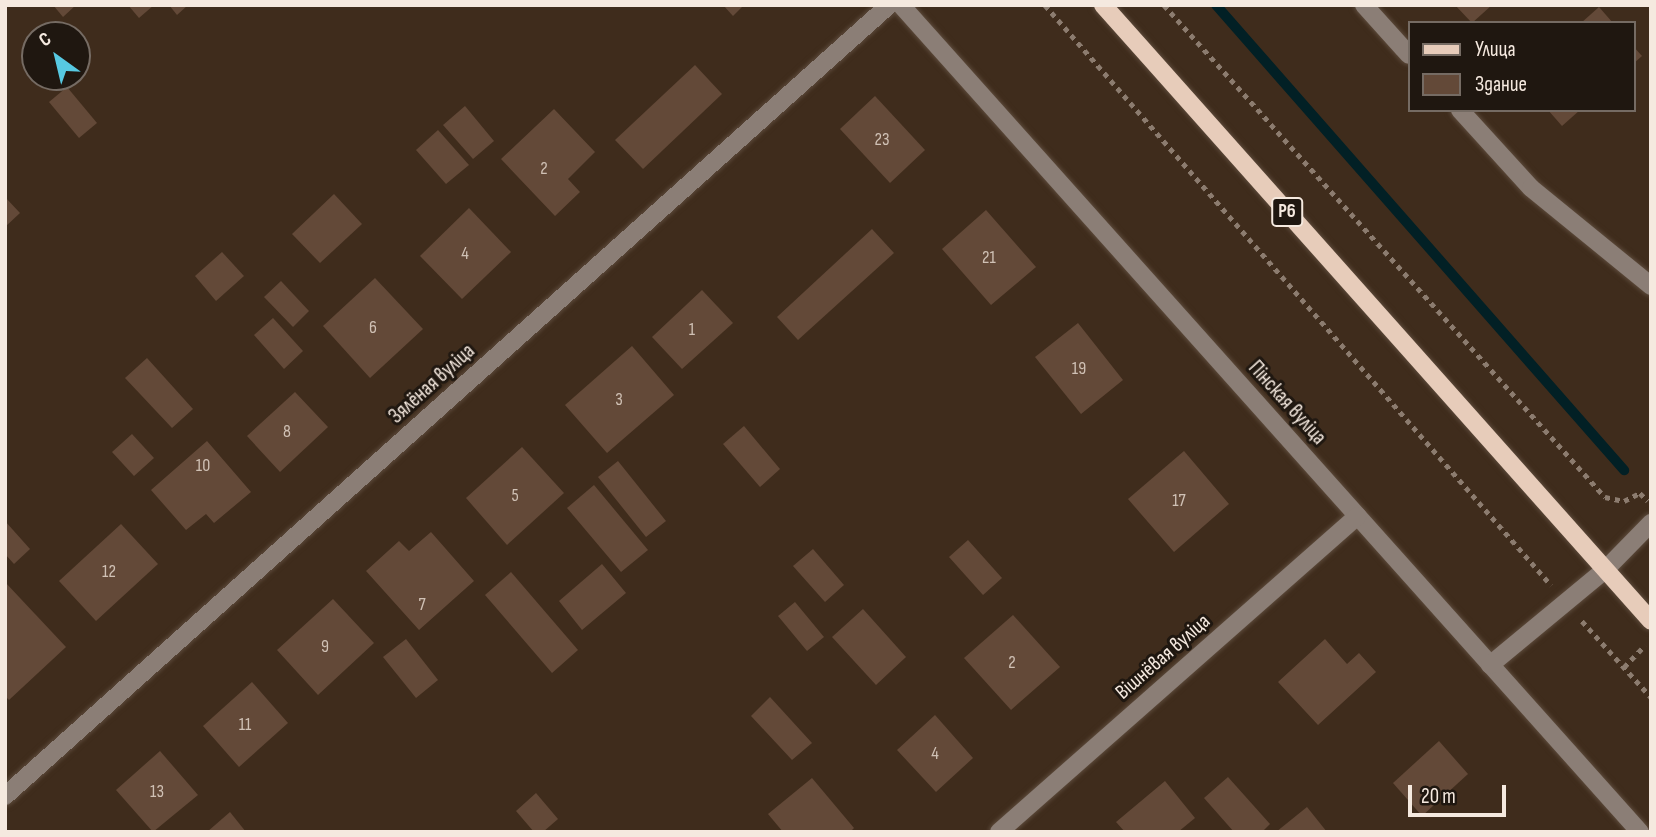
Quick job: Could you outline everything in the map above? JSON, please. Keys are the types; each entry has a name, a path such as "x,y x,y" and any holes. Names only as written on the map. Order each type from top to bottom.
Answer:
{"main road":[{"name":"Р6","path":"1104,5 1651,621"}],"street":[{"name":"Зялёная вуліца","path":"5,796 889,5"},
{"name":"Пінская вуліца","path":"901,5 1640,832"},
{"path":"1364,5 1408,54"},
{"path":"1462,112 1531,188 1651,286"},
{"name":"Вішнёвая вуліца","path":"999,832 1357,516"},
{"path":"1490,664 1605,569 1651,523"}],"path":[{"path":"1045,5 1565,602 1651,697"},
{"path":"1164,5 1605,497 1624,501 1640,493 1651,504"},
{"path":"1624,667 1651,640"}],"building":[{"path":"53,5 76,5 63,17"},
{"path":"128,5 154,5 139,18"},
{"path":"169,5 188,5 177,15"},
{"path":"723,5 744,5 733,16"},
{"path":"1455,5 1492,5 1474,21 1470,21"},
{"path":"1599,7 1611,21 1583,21"},
{"path":"1635,48 1642,56 1635,62"},
{"path":"695,65 722,94 643,169 615,140"},
{"path":"62,91 70,91 97,123 79,138 49,102"},
{"path":"875,96 925,150 890,183 840,129"},
{"path":"465,106 494,141 473,159 443,125"},
{"path":"554,109 595,152 568,179 580,192 555,216 501,159"},
{"path":"1550,112 1578,112 1562,126"},
{"path":"438,130 469,165 446,184 416,150"},
{"path":"334,194 362,224 320,263 292,234"},
{"path":"5,197 20,213 5,227"},
{"path":"469,208 511,252 462,299 420,256"},
{"path":"986,210 1036,267 991,305 942,249"},
{"path":"872,229 894,253 798,340 777,317"},
{"path":"222,252 244,276 216,301 195,276"},
{"path":"375,278 423,329 370,378 323,326"},
{"path":"281,281 309,311 293,327 264,297"},
{"path":"702,290 733,323 682,369 652,337"},
{"path":"273,318 303,351 284,369 254,335"},
{"path":"1078,323 1123,380 1081,414 1035,357"},
{"path":"632,346 674,395 607,453 565,405"},
{"path":"147,358 193,409 172,428 125,378"},
{"path":"295,392 328,427 280,472 247,436"},
{"path":"744,426 780,469 760,487 723,444"},
{"path":"132,434 154,458 134,476 112,452"},
{"path":"207,441 251,492 214,523 206,514 186,530 151,490"},
{"path":"522,447 564,493 507,545 466,498"},
{"path":"1184,451 1229,504 1174,552 1128,499"},
{"path":"618,461 666,521 646,537 598,477"},
{"path":"594,485 648,550 621,572 567,508"},
{"path":"5,521 30,549 14,564 5,554"},
{"path":"121,524 158,564 96,621 59,581"},
{"path":"431,532 474,581 419,630 366,571 399,541 409,551"},
{"path":"968,540 1002,578 983,595 949,557"},
{"path":"813,549 844,585 825,602 793,566"},
{"path":"602,564 626,593 582,630 559,601"},
{"path":"511,572 578,650 552,673 485,595"},
{"path":"5,582 66,647 9,700 5,696"},
{"path":"333,599 374,643 318,695 277,650"},
{"path":"795,602 824,637 807,651 778,616"},
{"path":"863,609 906,657 876,685 832,637"},
{"path":"1013,615 1060,667 1011,710 964,658"},
{"path":"406,639 438,680 416,698 383,657"},
{"path":"1325,639 1347,664 1359,653 1376,672 1318,725 1278,682"},
{"path":"252,682 288,723 239,767 203,726"},
{"path":"770,697 812,743 792,760 751,716"},
{"path":"935,715 973,758 936,792 897,750"},
{"path":"1439,741 1468,774 1422,816 1393,783"},
{"path":"160,751 198,795 153,832 116,790"},
{"path":"1228,777 1270,824 1262,832 1234,832 1204,798"},
{"path":"812,778 854,828 850,832 783,832 768,814"},
{"path":"1165,781 1195,818 1178,832 1125,832 1116,822"},
{"path":"536,793 558,819 543,832 534,832 516,811"},
{"path":"1307,807 1327,832 1276,832"},
{"path":"230,812 246,832 207,832"}],"waterway":[{"path":"1216,5 1624,470"}]}
